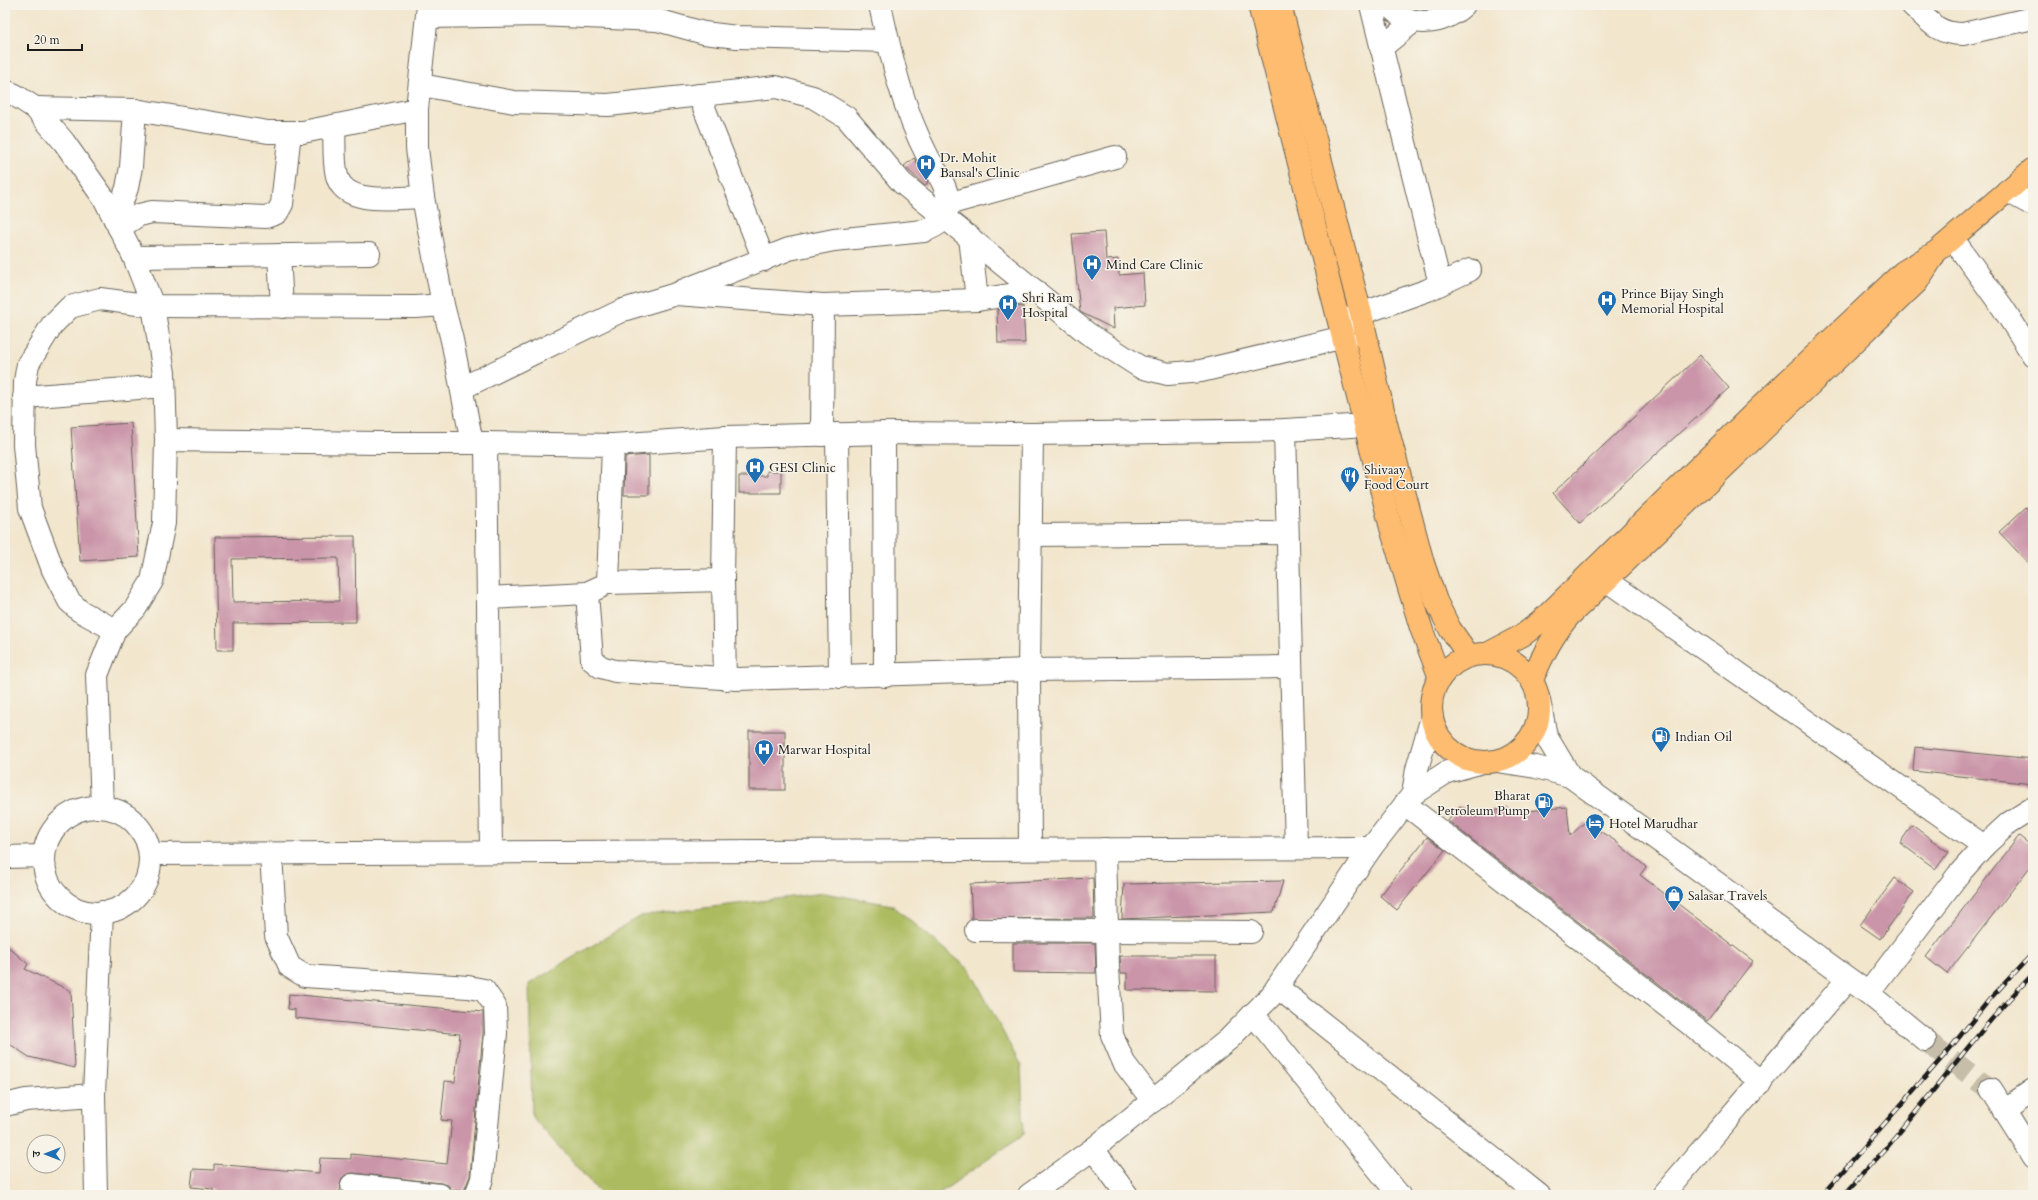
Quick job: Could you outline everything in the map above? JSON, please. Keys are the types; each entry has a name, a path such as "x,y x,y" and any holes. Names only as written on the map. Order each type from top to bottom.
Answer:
{"main road":[{"path":"1259,5 1276,32 1363,323 1375,425 1407,583 1440,678"},
{"path":"1280,5 1276,32 1340,330 1375,425 1436,601 1450,629 1479,655 1506,657 1520,666 1535,690"},
{"path":"1936,252 1917,282 1561,625 1543,653 1535,690 1538,720 1530,739 1515,753 1490,762 1464,758 1449,749 1438,734 1432,717 1431,703 1434,690 1440,678 1452,664 1479,655 1524,635 1540,622 1738,428 1903,272 1936,252 2033,169"}],"street":[{"path":"880,5 904,104 914,130 945,188 947,211"},
{"path":"1371,5 1440,284"},
{"path":"1389,5 1393,10 1424,23 1440,20 1455,13 1464,5"},
{"path":"1912,5 1941,31 1954,34 1963,34 2033,18"},
{"path":"491,852 488,598 479,443 462,388 443,305 423,197 416,148 417,109 421,85 428,11 657,20 704,33 737,37 888,40"},
{"path":"1381,48 1414,20"},
{"path":"421,85 521,102 608,104 776,87 814,97 846,117 902,183 947,211 970,238 1087,333 1140,367 1168,374 1201,371 1363,323 1470,270"},
{"path":"5,91 15,95 35,108 64,142 105,200 134,257 153,306 164,373 166,440 164,523 152,581 135,609 115,630 97,675 102,807"},
{"path":"699,95 764,260"},
{"path":"35,108 135,110 268,132 304,132 417,109"},
{"path":"117,224 131,167 135,110"},
{"path":"334,126 336,175 341,186 348,192 364,198 423,197"},
{"path":"117,224 139,215 152,212 266,217 277,213 282,204 290,132"},
{"path":"462,388 623,310 676,294 789,249 834,240 924,231 936,226 947,211 1115,157"},
{"path":"2007,191 2033,205"},
{"path":"970,238 977,300"},
{"path":"1952,238 2003,308 2027,331 2033,355"},
{"path":"134,257 369,254"},
{"path":"279,255 282,307"},
{"path":"676,294 823,305 977,300 1036,291"},
{"path":"115,630 80,611 69,601 53,570 30,508 24,445 24,397 28,364 52,325 70,307 100,299 153,306 416,307 443,305"},
{"path":"823,305 840,677"},
{"path":"24,397 164,386"},
{"path":"166,440 613,445 725,437 830,434 1032,434 1285,430 1375,425"},
{"path":"1285,430 1290,667 1296,848"},
{"path":"884,433 885,676"},
{"path":"1030,849 1029,670 1032,434"},
{"path":"725,437 723,580 725,679"},
{"path":"608,583 613,445"},
{"path":"1031,535 1287,533"},
{"path":"488,598 587,594 608,583 723,580"},
{"path":"1606,580 1984,846"},
{"path":"587,594 592,660 601,668 615,671 725,679 885,676 1029,670 1290,667"},
{"path":"1535,690 1546,736 1570,776"},
{"path":"1409,799 1432,717"},
{"path":"1029,1195 1093,1149 1229,1039 1271,996 1371,848 1409,799 1447,772 1490,762 1536,767 1570,776 1868,993 1925,1040"},
{"path":"1409,799 1761,1082"},
{"path":"90,807 102,807 114,809 135,822 142,831 150,854 150,866 147,878 134,898 114,910 102,912 80,910 61,898 48,879 44,856 52,833 68,816 90,807"},
{"path":"1868,993 1958,876 1984,846 2009,823 2033,808"},
{"path":"150,854 1371,848"},
{"path":"1105,849 1112,1034 1124,1063 1153,1101"},
{"path":"271,854 276,936 290,967 305,976 468,987 484,990 495,1006 496,1033 482,1179 476,1195"},
{"path":"5,857 44,856"},
{"path":"96,1195 94,1095 102,912"},
{"path":"976,930 1250,932"},
{"path":"1663,1195 1848,979"},
{"path":"1277,987 1539,1195"},
{"path":"1253,1014 1399,1195"},
{"path":"1991,1089 2033,1155"},
{"path":"2004,1110 2033,1090"},
{"path":"5,1105 26,1100 94,1095"},
{"path":"1093,1149 1127,1195"},
{"path":"352,1185 440,1195"}],"green space":[{"path":"824,893 892,905 970,970 1021,1066 1024,1134 937,1195 602,1195 532,1117 529,984 641,916"}],"building":[{"path":"914,158 928,182 925,186 904,166"},
{"path":"1104,232 1106,260 1118,259 1119,275 1143,273 1145,305 1113,308 1114,329 1080,312 1072,234"},
{"path":"1023,306 1025,343 998,343 997,310"},
{"path":"1700,355 1729,388 1580,523 1553,493"},
{"path":"131,423 139,557 80,561 71,427"},
{"path":"649,455 649,495 624,495 625,457"},
{"path":"767,471 781,471 781,493 739,493 739,476 767,476"},
{"path":"2026,507 2033,515 2033,568 1999,532"},
{"path":"355,536 356,622 233,623 233,650 217,650 215,537","holes":["338,558 339,601 233,602 232,559"]},
{"path":"749,731 785,731 785,790 749,790"},
{"path":"1915,747 2033,759 2033,784 1913,771"},
{"path":"1459,806 1467,810 1507,810 1508,813 1567,807 1570,836 1585,822 1614,840 1646,867 1640,875 1753,961 1707,1021 1448,821"},
{"path":"1912,825 1948,852 1936,869 1900,843"},
{"path":"2019,836 2033,847 2033,863 1947,974 1926,957"},
{"path":"1427,837 1445,850 1397,910 1380,896"},
{"path":"1093,878 1094,918 972,919 970,884"},
{"path":"1895,878 1914,892 1880,939 1860,925"},
{"path":"1283,881 1274,912 1122,919 1124,884"},
{"path":"1013,943 1095,943 1096,973 1013,972"},
{"path":"5,944 28,964 25,969 71,991 75,1068 29,1057 5,1041"},
{"path":"1120,956 1216,956 1216,991 1127,990 1127,973 1121,973"},
{"path":"289,994 483,1012 483,1033 470,1176 464,1191 451,1190 448,1185 441,1183 353,1173 347,1174 342,1178 339,1195 213,1195 213,1189 191,1187 193,1169 214,1170 214,1164 319,1173 320,1158 351,1159 351,1154 447,1164 452,1121 441,1120 445,1081 455,1082 460,1034 295,1018 295,1010 288,1009"}],"tunnel":[{"path":"1925,1040 1991,1089"}],"railway":[{"path":"1822,1195 1948,1051 1989,1000 2033,953"},
{"path":"1843,1195 1888,1146 1976,1037 2033,974"}],"place":[{"name":"Dr. Mohit Bansal's Clinic","path":"926,181"},
{"name":"Mind Care Clinic","path":"1092,281"},
{"name":"Prince Bijay Singh Memorial Hospital","path":"1607,317"},
{"name":"Shri Ram Hospital","path":"1008,321"},
{"name":"GESI Clinic","path":"755,484"},
{"name":"Shivaay Food Court","path":"1350,493"},
{"name":"Indian Oil","path":"1661,753"},
{"name":"Marwar Hospital","path":"764,766"},
{"name":"Bharat Petroleum Pump","path":"1544,819"},
{"name":"Hotel Marudhar","path":"1595,840"},
{"name":"Salasar Travels","path":"1674,912"}]}
